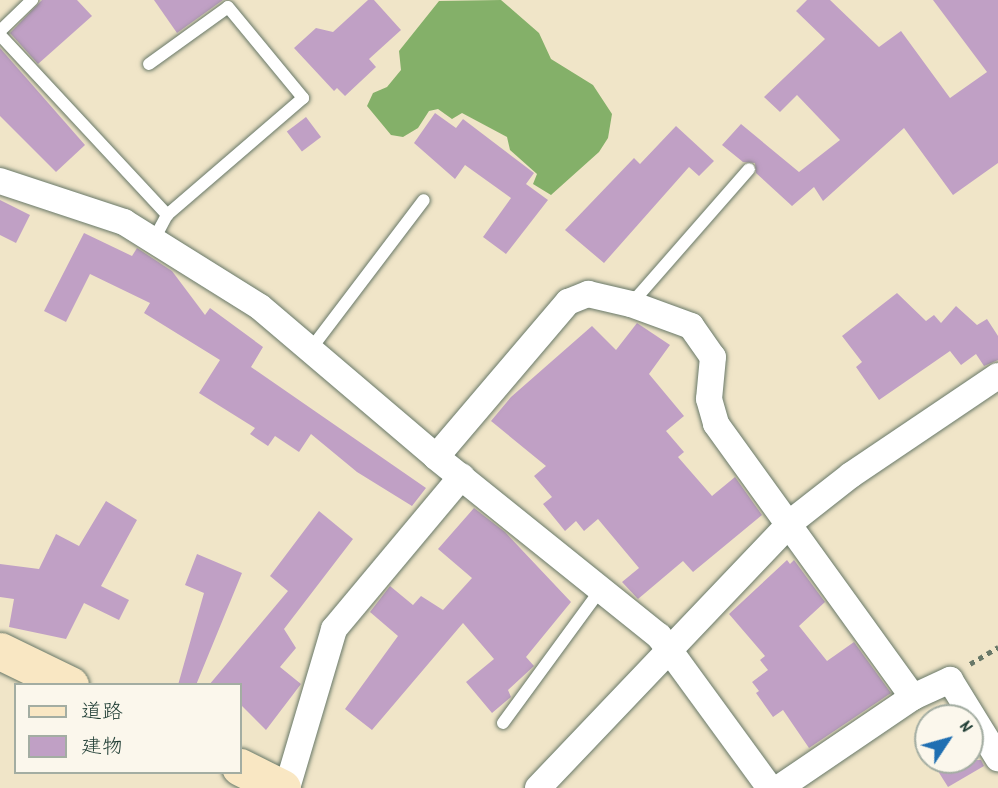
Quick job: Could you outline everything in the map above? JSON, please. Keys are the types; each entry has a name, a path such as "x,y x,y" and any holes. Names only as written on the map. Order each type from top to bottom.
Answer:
{"street":[{"path":"0,181 124,222 260,307 436,457 601,589 671,649 770,788"},
{"path":"436,457 568,302 587,294 631,304 691,326 713,357 709,399 716,424 791,522 913,697"},
{"path":"538,788 791,522 851,475 998,376"},
{"path":"242,768 284,788 334,629 462,476"},
{"path":"0,651 66,683"},
{"path":"779,788 913,697 950,680 998,758"}],"lane":[{"path":"32,0 0,33 167,215"},
{"path":"149,64 228,7 303,99 167,215 154,239"},
{"path":"631,304 749,169"},
{"path":"310,350 424,200"},
{"path":"503,723 601,589"}],"green space":[{"path":"501,0 539,33 551,59 593,85 612,114 608,138 599,152 551,195 533,184 537,174 510,150 507,137 462,113 452,119 438,109 429,111 418,128 403,137 391,135 367,106 373,93 387,87 401,70 399,51 439,1"}],"building":[{"path":"42,0 77,0 92,16 38,64 10,33"},
{"path":"154,0 223,0 177,33"},
{"path":"368,0 374,0 401,30 369,59 376,67 345,96 337,88 334,91 294,48 316,28 333,32"},
{"path":"807,0 830,0 879,47 901,31 950,98 987,72 933,0 998,0 998,163 953,195 904,128 823,201 814,187 792,206 756,173 755,163 743,162 722,145 741,124 799,172 840,140 797,95 780,112 764,97 825,39 796,11"},
{"path":"0,48 85,145 56,172 0,116"},
{"path":"435,113 456,128 463,119 534,173 526,184 548,200 506,254 483,237 511,198 465,165 455,179 414,143"},
{"path":"306,117 321,137 302,151 287,131"},
{"path":"676,126 714,161 699,176 689,167 604,263 565,230 634,158 640,164"},
{"path":"0,200 30,215 16,243 0,235"},
{"path":"84,233 132,256 137,248 172,271 205,315 210,308 263,347 251,367 426,488 412,506 357,472 311,434 299,452 275,436 268,446 250,434 255,428 199,393 220,360 144,313 150,303 90,274 66,322 44,311"},
{"path":"897,293 926,321 934,315 941,323 956,306 977,325 987,319 998,336 998,360 984,366 976,354 961,365 950,351 879,400 856,367 862,362 842,336"},
{"path":"637,323 670,345 649,374 684,416 666,431 684,452 678,457 712,496 735,477 762,515 693,572 683,561 638,599 622,582 639,568 598,519 584,531 576,521 565,531 543,504 552,497 534,476 546,466 491,421 511,397 592,326 616,350"},
{"path":"106,501 137,520 101,586 129,600 119,620 84,603 66,639 9,627 14,599 0,597 0,564 39,569 56,534 79,546"},
{"path":"474,508 505,532 571,602 526,657 534,666 508,690 511,697 492,713 466,682 494,659 463,623 372,730 345,709 398,636 370,612 390,586 413,605 421,596 443,610 472,578 438,549"},
{"path":"319,511 353,539 284,629 296,648 280,667 301,684 266,730 242,706 242,683 211,683 288,591 270,576"},
{"path":"197,554 242,573 197,683 179,683 204,593 185,585"},
{"path":"787,560 790,564 794,560 825,602 799,626 827,661 854,642 891,693 809,748 783,710 773,717 756,693 759,691 752,682 768,670 760,660 765,656 729,614"},
{"path":"940,774 970,774 948,787"}]}
